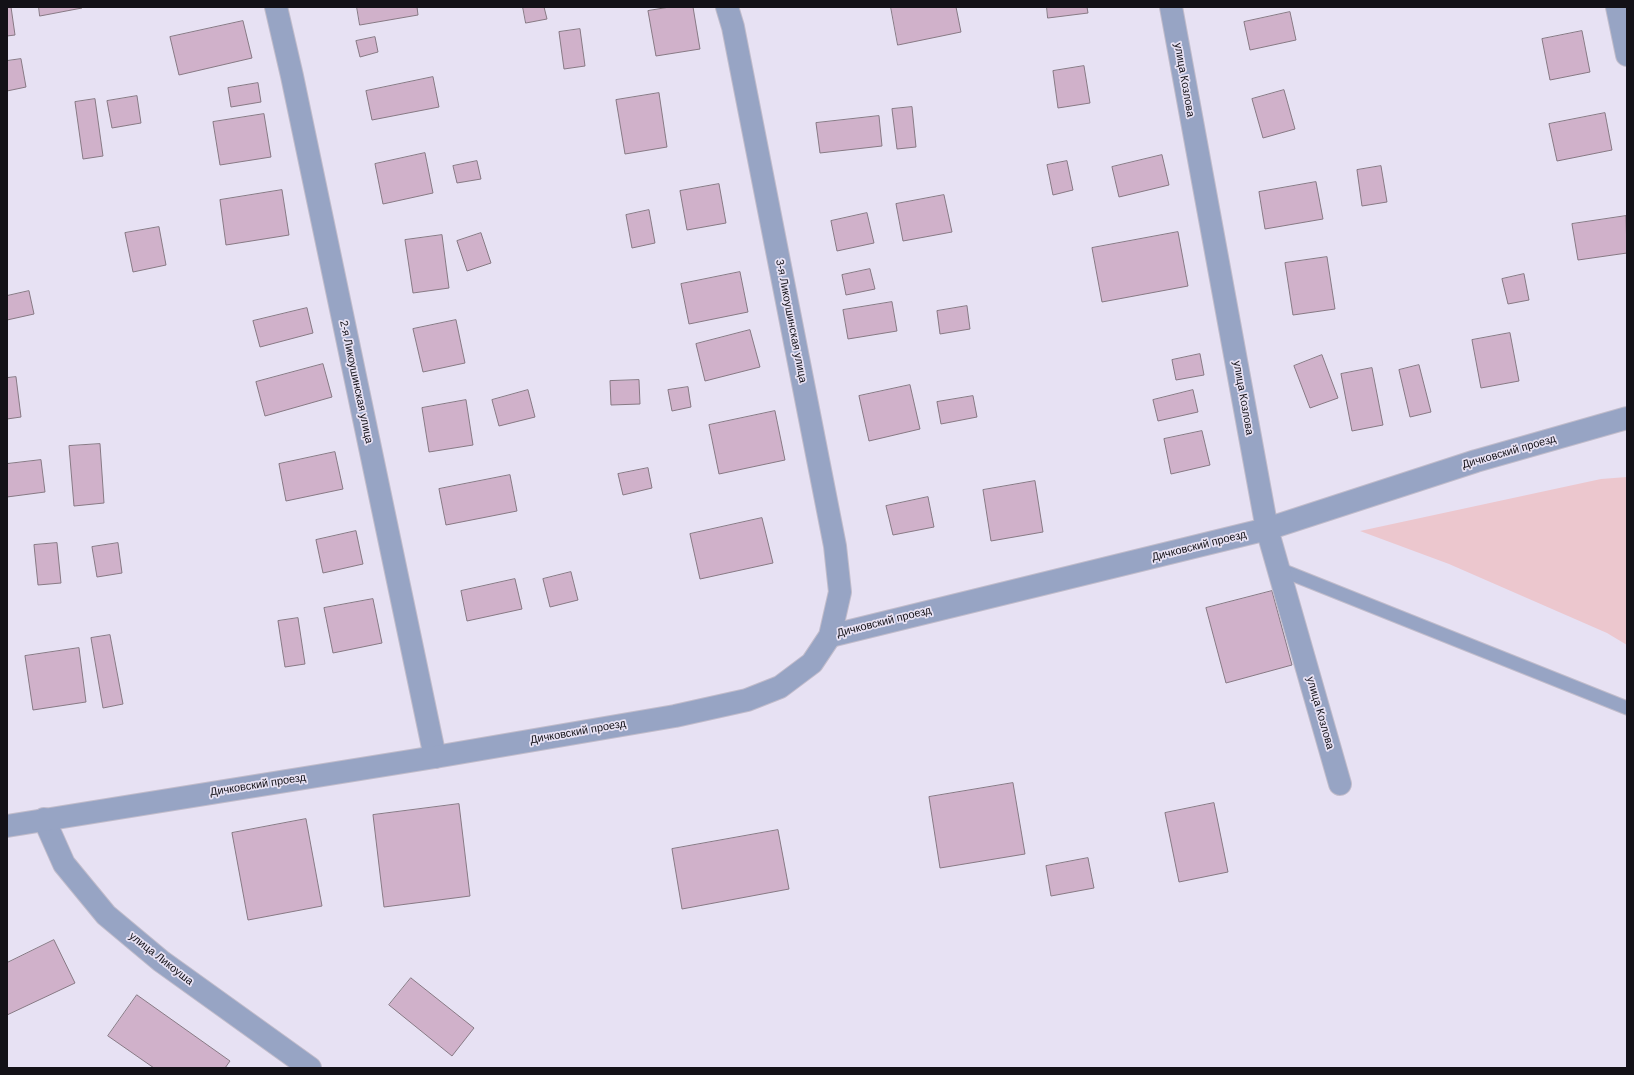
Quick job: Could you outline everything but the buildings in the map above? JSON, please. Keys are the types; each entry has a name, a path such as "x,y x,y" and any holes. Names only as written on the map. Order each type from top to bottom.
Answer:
{"street":[{"name":"2-я Ликоушинская улица","path":"276,7 294,84 435,757"},
{"name":"3-я Ликоушинская улица","path":"727,7 736,42 835,546 840,592 830,636"},
{"name":"улица Козлова","path":"1171,7 1267,529 1340,784"},
{"path":"1617,7 1627,55"},
{"name":"Дичковский проезд","path":"7,826 435,757 675,716 747,700 780,687 812,663 830,636 1267,529 1476,461 1627,418"},
{"name":"улица Ликоуша","path":"44,820 64,864 106,915 161,961 310,1068"}],"lane":[{"path":"1279,569 1627,708"}],"shaded area":[{"path":"1627,477 1627,645 1607,633 1449,564 1360,531 1601,479"}]}
